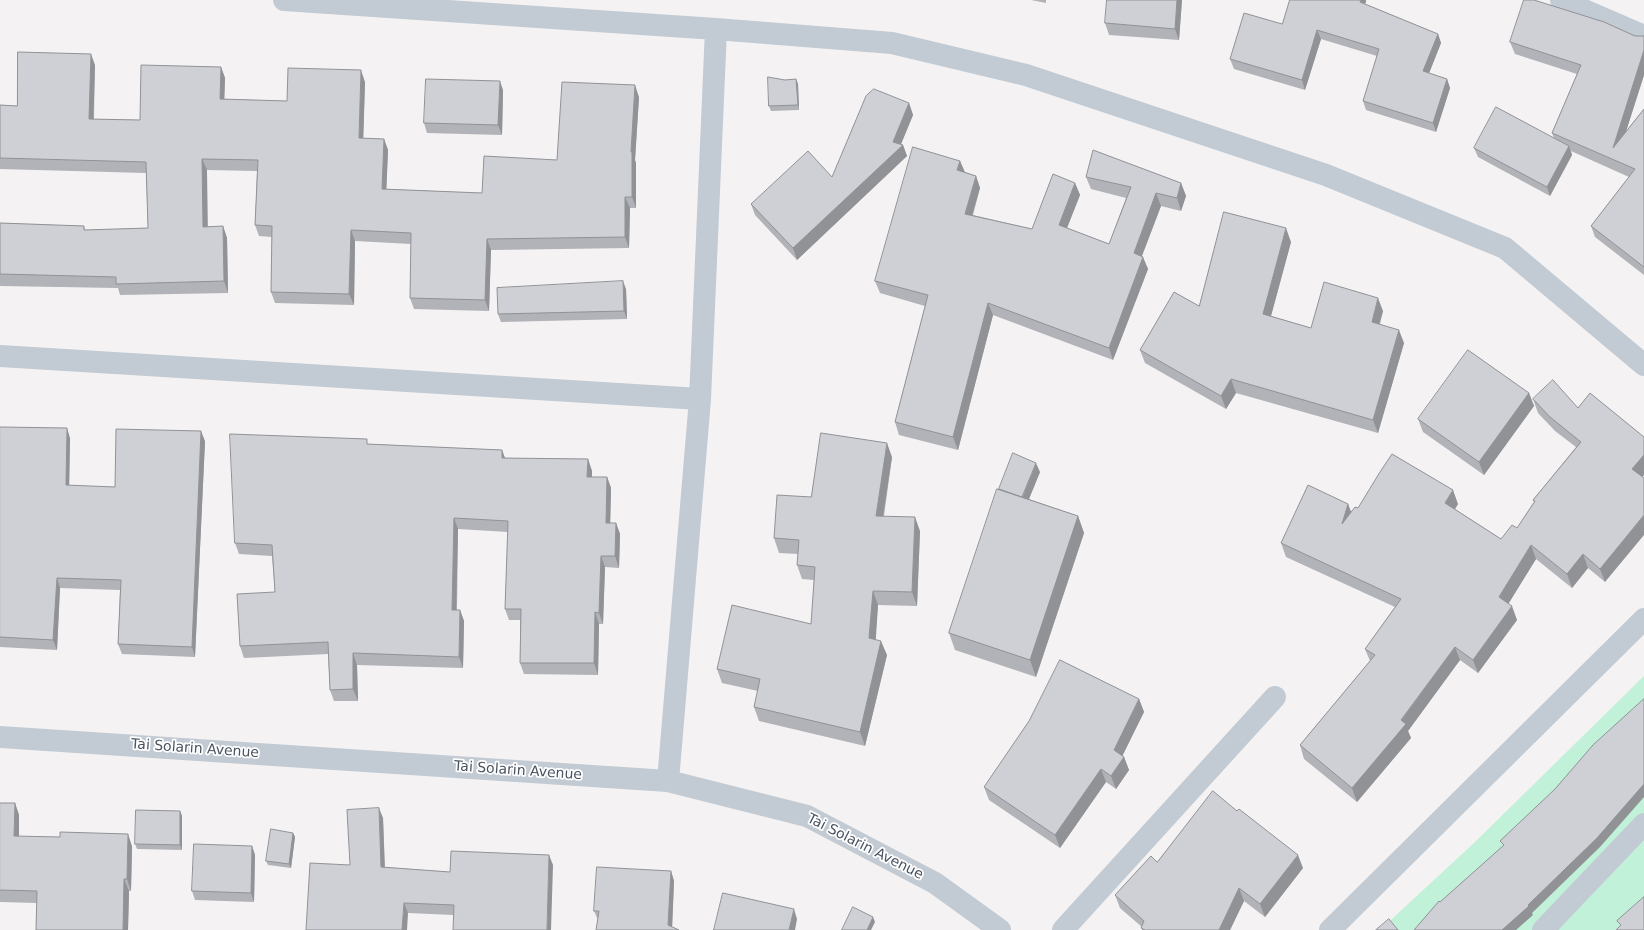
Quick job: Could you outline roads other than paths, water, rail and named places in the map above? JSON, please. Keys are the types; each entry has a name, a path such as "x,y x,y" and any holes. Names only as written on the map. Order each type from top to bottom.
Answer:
{"street":[{"path":"284,0 716,29 892,43 1026,75 1326,175 1505,248 1644,365"},
{"path":"1561,0 1644,36"},
{"path":"668,780 700,399 716,29"},
{"path":"0,356 700,399"},
{"path":"1330,930 1644,619"},
{"path":"1063,930 1275,697"},
{"name":"Tai Solarin Avenue","path":"0,737 668,780 807,816 935,883 1000,930"},
{"path":"1543,930 1644,824"}]}
